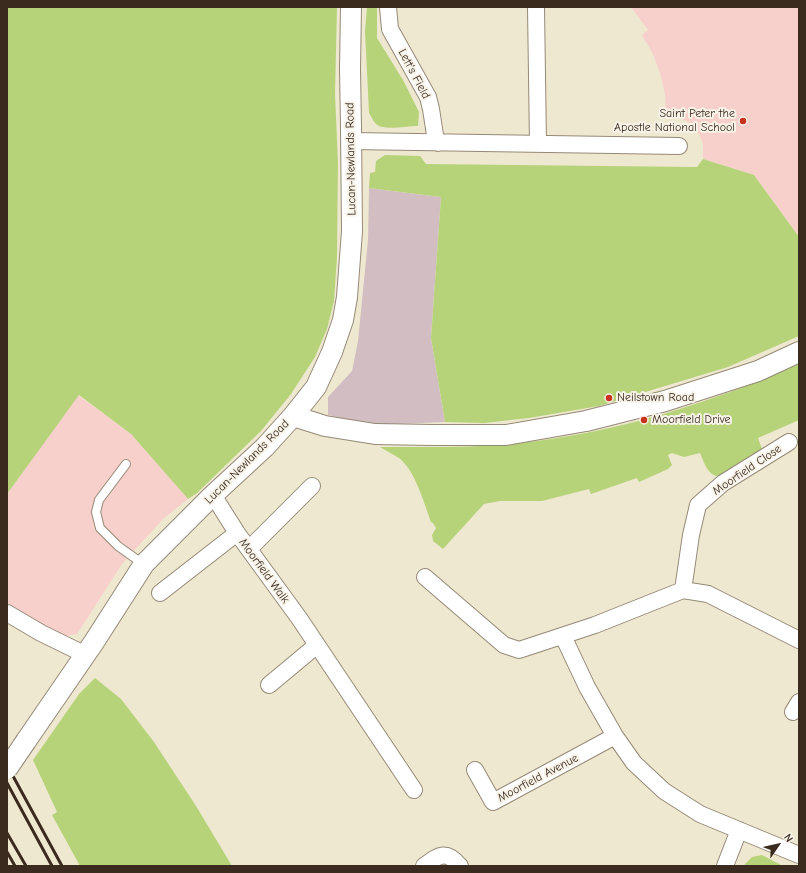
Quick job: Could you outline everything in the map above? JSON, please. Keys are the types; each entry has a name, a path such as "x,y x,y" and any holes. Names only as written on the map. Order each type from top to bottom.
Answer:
{"street":[{"name":"Lucan-Newlands Road","path":"7,769 86,654 144,564 213,495 265,447 293,416 316,387 332,352 343,320 347,297 352,231 350,69 351,7"},
{"name":"Lett's Field","path":"388,7 390,29 428,97 435,135 438,143"},
{"path":"536,7 538,144"},
{"path":"351,141 679,146"},
{"path":"293,416 325,426 375,434 506,435 586,421 665,401 758,371 799,352"},
{"name":"Moorfield Close","path":"683,590 691,535 698,505 723,483 789,442"},
{"path":"249,549 312,486"},
{"name":"Moorfield Walk","path":"213,495 237,533 317,645 414,790"},
{"path":"160,593 237,533"},
{"path":"425,577 504,645 519,650 563,636 683,590 708,594 799,640"},
{"path":"7,612 41,632 86,654"},
{"path":"563,636 587,687 615,736 634,763 664,791 700,814 799,855"},
{"path":"269,685 317,645"},
{"name":"Moorfield Avenue","path":"475,770 493,802 615,736"},
{"path":"725,866 738,830"},
{"path":"424,866 435,858 444,854 460,866"}],"lane":[{"path":"126,464 99,500 96,512 100,528 118,546 144,564"}],"shaded area":[{"name":"Saint Peter the Apostle National School","path":"631,7 799,7 799,237 754,175 703,159 703,144 696,129 690,123 682,119 666,118 665,95 661,76 653,54 642,35 648,30"},
{"path":"369,188 441,197 431,338 445,422 373,425 328,415 328,397 352,371 358,341 368,240"},
{"path":"78,395 131,434 188,499 163,519 122,564 77,634 66,636 17,611 7,603 7,494"}],"green space":[{"path":"7,7 337,7 335,94 338,163 337,257 334,301 327,329 315,357 291,394 261,431 196,494 188,499 131,434 79,395 7,494"},
{"path":"367,7 377,7 377,38 403,80 419,112 418,126 390,128 379,126 375,123 369,113 365,31"},
{"path":"385,155 420,156 426,164 697,167 703,159 754,175 799,237 799,336 728,367 599,406 529,418 484,423 445,422 431,338 441,197 369,188 370,173 375,172 376,161"},
{"path":"799,364 799,420 758,438 762,449 760,456 720,476 716,476 709,472 700,453 684,457 672,453 668,455 672,465 668,469 639,482 637,478 591,494 589,489 542,501 500,501 484,504 443,549 433,541 432,535 436,528 431,522 410,470 399,458 380,447 502,445 591,432 627,424 697,403"},
{"path":"95,678 121,699 154,742 196,806 232,866 80,866 52,815 57,812 33,760 79,694"},
{"path":"762,855 783,866 743,866 752,857"}],"railway":[{"path":"7,765 62,866"},
{"path":"7,783 52,866"},
{"path":"7,833 26,866"},
{"path":"7,852 15,866"}],"place":[{"name":"Saint Peter the Apostle National School","path":"743,121"},
{"name":"Neilstown Road","path":"609,398"},
{"name":"Moorfield Drive","path":"644,420"}]}
